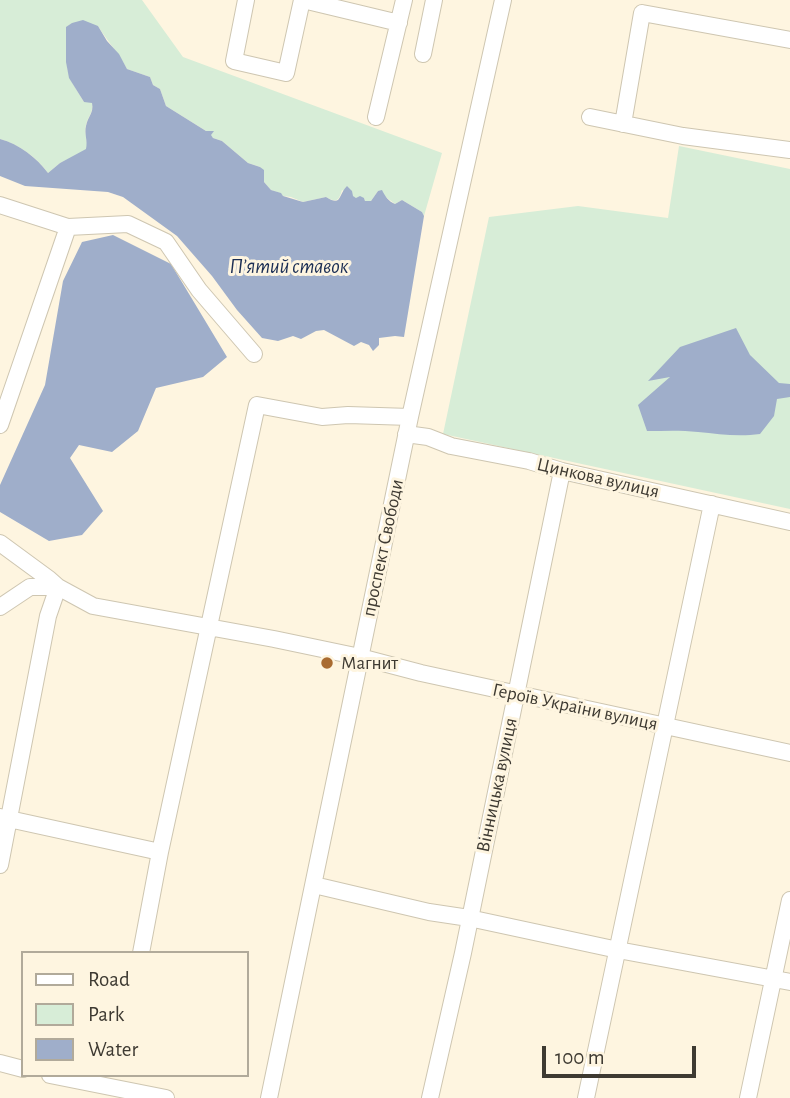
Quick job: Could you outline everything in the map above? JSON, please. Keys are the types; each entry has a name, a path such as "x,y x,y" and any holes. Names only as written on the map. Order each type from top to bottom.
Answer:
{"street":[{"path":"246,0 234,61 286,74 303,0 399,23"},
{"path":"376,117 404,0"},
{"path":"423,54 434,0"},
{"name":"проспект Свободи","path":"269,1098 406,435 503,0"},
{"path":"623,124 642,13 790,40"},
{"path":"590,117 683,136 790,150"},
{"path":"0,205 68,227 128,224 166,242 199,290 254,354"},
{"path":"0,425 68,227"},
{"path":"141,951 160,852 257,405 322,416 410,417"},
{"name":"Цинкова вулиця","path":"406,435 790,522"},
{"name":"Вінницька вулиця","path":"430,1098 463,953 562,471"},
{"path":"586,1098 712,505"},
{"path":"0,543 58,587 93,606 208,628"},
{"path":"0,607 30,587 58,587"},
{"path":"0,865 4,818 48,616 58,587"},
{"name":"Героїв України вулиця","path":"208,628 360,657 421,673 790,753"},
{"path":"4,818 160,852"},
{"path":"314,885 429,912 790,982"},
{"path":"748,1098 790,900"},
{"path":"0,1063 21,1068"},
{"path":"72,1077 116,1081 166,1098"}],"green space":[{"path":"0,0 142,0 183,57 442,153 424,216 402,200 395,204 378,191 371,201 356,198 342,190 337,200 326,197 303,202 271,190 264,182 260,167 248,163 222,141 213,138 166,106 160,89 153,85 150,77 127,69 98,26 67,54 67,68 74,85 84,102 92,102 86,128 87,150 60,163 48,173 27,152 0,139"},
{"path":"679,146 790,169 790,509 443,434 489,217 578,206 668,218"}],"water":[{"name":"П’ятий ставок","path":"83,20 98,26 127,69 150,77 153,85 160,89 166,106 206,131 214,131 211,135 213,138 222,141 248,163 264,170 264,182 271,190 303,202 326,197 335,201 347,186 356,198 360,196 365,201 371,201 378,191 382,190 393,203 402,200 422,212 424,216 404,337 379,338 379,345 373,351 369,345 361,342 354,346 324,330 301,339 293,336 278,341 262,338 177,236 123,197 108,192 25,186 0,176 0,139 27,152 48,173 86,149 86,129 92,103 84,102 69,78 66,62 66,27"},
{"path":"113,235 171,264 227,357 203,377 156,388 138,431 112,452 79,445 70,458 103,511 82,535 49,541 0,512 0,485 45,385 63,281 82,242"},
{"path":"736,328 750,355 779,383 790,384 790,397 777,399 774,416 760,434 647,431 638,405 670,377 648,381 680,347"}],"place":[{"name":"Магнит","path":"327,663"}]}
